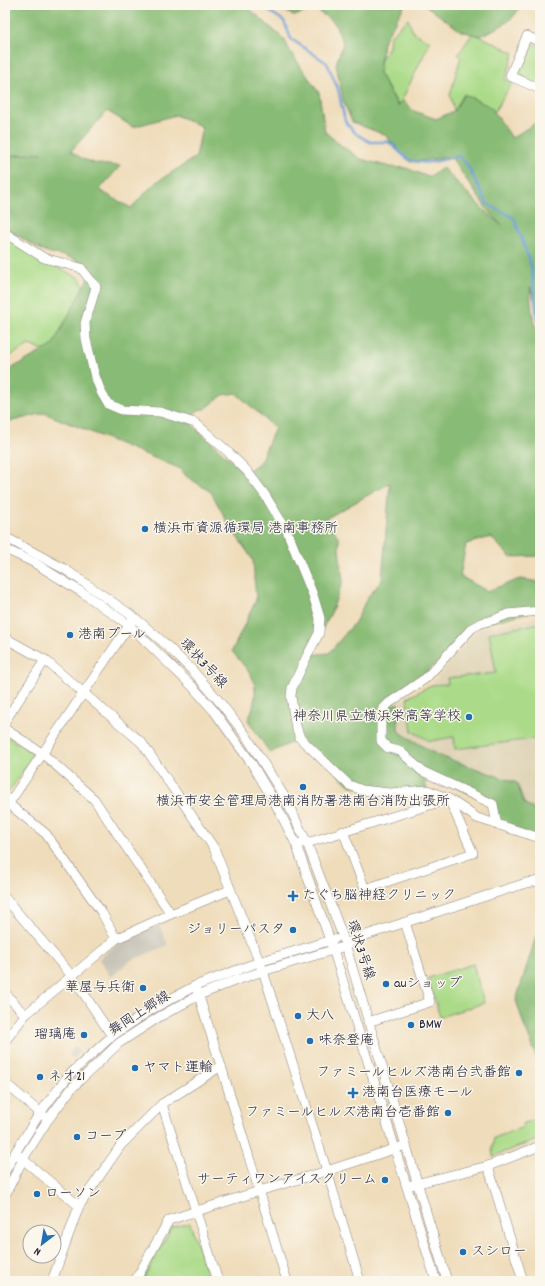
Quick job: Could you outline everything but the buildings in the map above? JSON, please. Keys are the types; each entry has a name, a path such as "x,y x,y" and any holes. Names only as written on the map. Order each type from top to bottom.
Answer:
{"street":[{"path":"540,42 527,36 510,76 540,90"},
{"path":"5,233 44,258 81,268 96,287 85,323 86,339 94,373 101,392 108,404 122,410 160,412 195,423 247,471 265,495 287,531 313,595 320,618 319,633 292,688 291,696 295,723 300,738 349,785 362,790 390,793 427,790 449,799 477,818 540,838"},
{"name":"環状3号線","path":"5,537 66,570 132,621 164,643 192,670 245,734 284,796 307,843 343,937 416,1184 447,1281"},
{"name":"環状3号線","path":"5,549 39,566 132,621 192,686 236,740 274,801 296,844 330,940 436,1281"},
{"path":"497,825 493,804 422,771 400,751 388,748 382,741 381,717 384,708 389,703 426,678 472,628 481,623 508,614 540,611"},
{"path":"116,939 102,913 46,834 6,804 84,693 132,621"},
{"path":"5,638 46,660 142,743 214,848 263,971 327,1171 360,1281"},
{"path":"5,721 46,660"},
{"path":"5,729 42,754 94,799 171,914"},
{"path":"296,844 307,843 449,799"},
{"path":"343,831 365,889 473,853 449,799"},
{"name":"舞岡上郷線","path":"5,1195 23,1159 48,1120 72,1088 119,1043 197,990 346,946 354,939 526,882 540,881"},
{"path":"5,1041 25,1015 116,939 171,914 230,890"},
{"path":"5,898 72,976 112,1036"},
{"path":"368,1022 430,1002 405,922"},
{"name":"舞岡上郷線","path":"5,1171 40,1113 69,1075 112,1036 152,1009 259,962 330,940 343,937 354,939"},
{"path":"197,990 222,1066 287,1281"},
{"path":"5,993 25,1015"},
{"path":"52,1281 79,1206 121,1145 162,1104 222,1066"},
{"path":"5,1083 48,1120"},
{"path":"162,1104 218,1281"},
{"path":"135,1281 169,1220 405,1145"},
{"path":"406,1187 488,1166 540,1146"},
{"path":"15,1153 79,1206"},
{"path":"488,1166 523,1281"}],"shaded area":[{"name":"神奈川県立横浜栄高等学校","path":"540,617 540,814 524,803 517,783 437,755 398,730 398,703 431,685 478,629"},
{"path":"159,925 168,945 130,961 111,977 99,959 118,943"},
{"path":"75,1046 80,1052 74,1059 69,1054"}],"green space":[{"path":"5,5 245,5 284,39 290,51 319,93 325,132 343,147 361,159 390,167 406,168 428,177 443,168 502,226 486,208 451,157 410,162 385,135 352,122 343,100 336,64 343,43 334,22 315,9 294,16 275,5 405,5 383,42 379,73 398,106 402,100 414,111 436,119 454,111 464,94 491,107 512,138 540,120 540,319 530,286 533,318 540,333 540,556 510,557 491,537 466,544 460,576 487,591 520,579 540,582 540,609 474,627 454,648 388,706 398,703 398,731 437,755 517,783 524,803 540,814 540,838 495,824 492,804 422,772 427,790 390,793 349,785 300,738 270,753 248,720 255,698 255,686 253,680 249,672 232,651 256,600 253,560 229,525 211,492 186,476 181,469 44,413 5,423 5,372 52,346 93,269 72,258 43,251 5,228 5,157 42,153 5,156","holes":["107,111 133,127 176,115 202,127 196,157 155,183 131,208 99,190 120,166 100,164 89,161 71,151","236,393 275,428 260,462 245,473 190,423 197,411 205,409 223,395","390,483 382,580 367,598 356,621 329,653 308,655 331,613 343,581 339,539 327,518"]},
{"path":"425,5 519,5 518,11 504,24 480,36 461,31"},
{"path":"408,19 413,32 430,42 399,106 379,73 381,59 389,47 390,36"},
{"path":"472,34 480,36 514,53 505,80 513,82 494,112 491,107 454,111 450,95 461,56 458,55"},
{"path":"532,43 540,46 540,85 516,74 528,45"},
{"path":"5,236 56,267 80,278 87,296 56,355 29,345 5,359"},
{"name":"神奈川県立横浜栄高等学校","path":"540,623 540,738 455,749 454,737 430,741 412,731 407,698 431,685 448,684 447,678 496,673 489,633"},
{"path":"5,735 32,753 33,757 8,793 5,794"},
{"path":"540,931 540,1065 516,1000 537,934"},
{"path":"473,964 484,1003 440,1017 428,978"},
{"path":"540,1117 540,1139 493,1156 492,1149 494,1138 523,1127 522,1124"},
{"path":"190,1223 209,1281 142,1281 172,1227"}],"waterway":[{"path":"258,5 284,21 291,39 327,63 338,89 345,121 355,133 370,142 389,142 408,159 414,161 434,162 459,156 468,166 487,204 514,218 531,265 537,317 540,322"}],"place":[{"name":"横浜市資源循環局 港南事務所","path":"145,529"},
{"name":"港南プール","path":"70,635"},
{"name":"神奈川県立横浜栄高等学校","path":"469,717"},
{"name":"横浜市安全管理局港南消防署港南台消防出張所","path":"303,787"},
{"name":"たぐち脳神経クリニック","path":"293,896"},
{"name":"ジョリーパスタ","path":"293,930"},
{"name":"auショップ","path":"386,984"},
{"name":"華屋与兵衛","path":"143,988"},
{"name":"大八","path":"298,1016"},
{"name":"BMW","path":"411,1025"},
{"name":"瑠璃庵","path":"84,1035"},
{"name":"味奈登庵","path":"310,1041"},
{"name":"ヤマト運輸","path":"135,1068"},
{"name":"ファミールヒルズ港南台弐番館","path":"519,1073"},
{"name":"ネオ21","path":"40,1077"},
{"name":"港南台医療モール","path":"353,1093"},
{"name":"ファミールヒルズ港南台壱番館","path":"448,1113"},
{"name":"コープ","path":"77,1137"},
{"name":"サーティワンアイスクリーム","path":"385,1180"},
{"name":"ローソン","path":"37,1194"},
{"name":"スシロー","path":"463,1252"}]}
